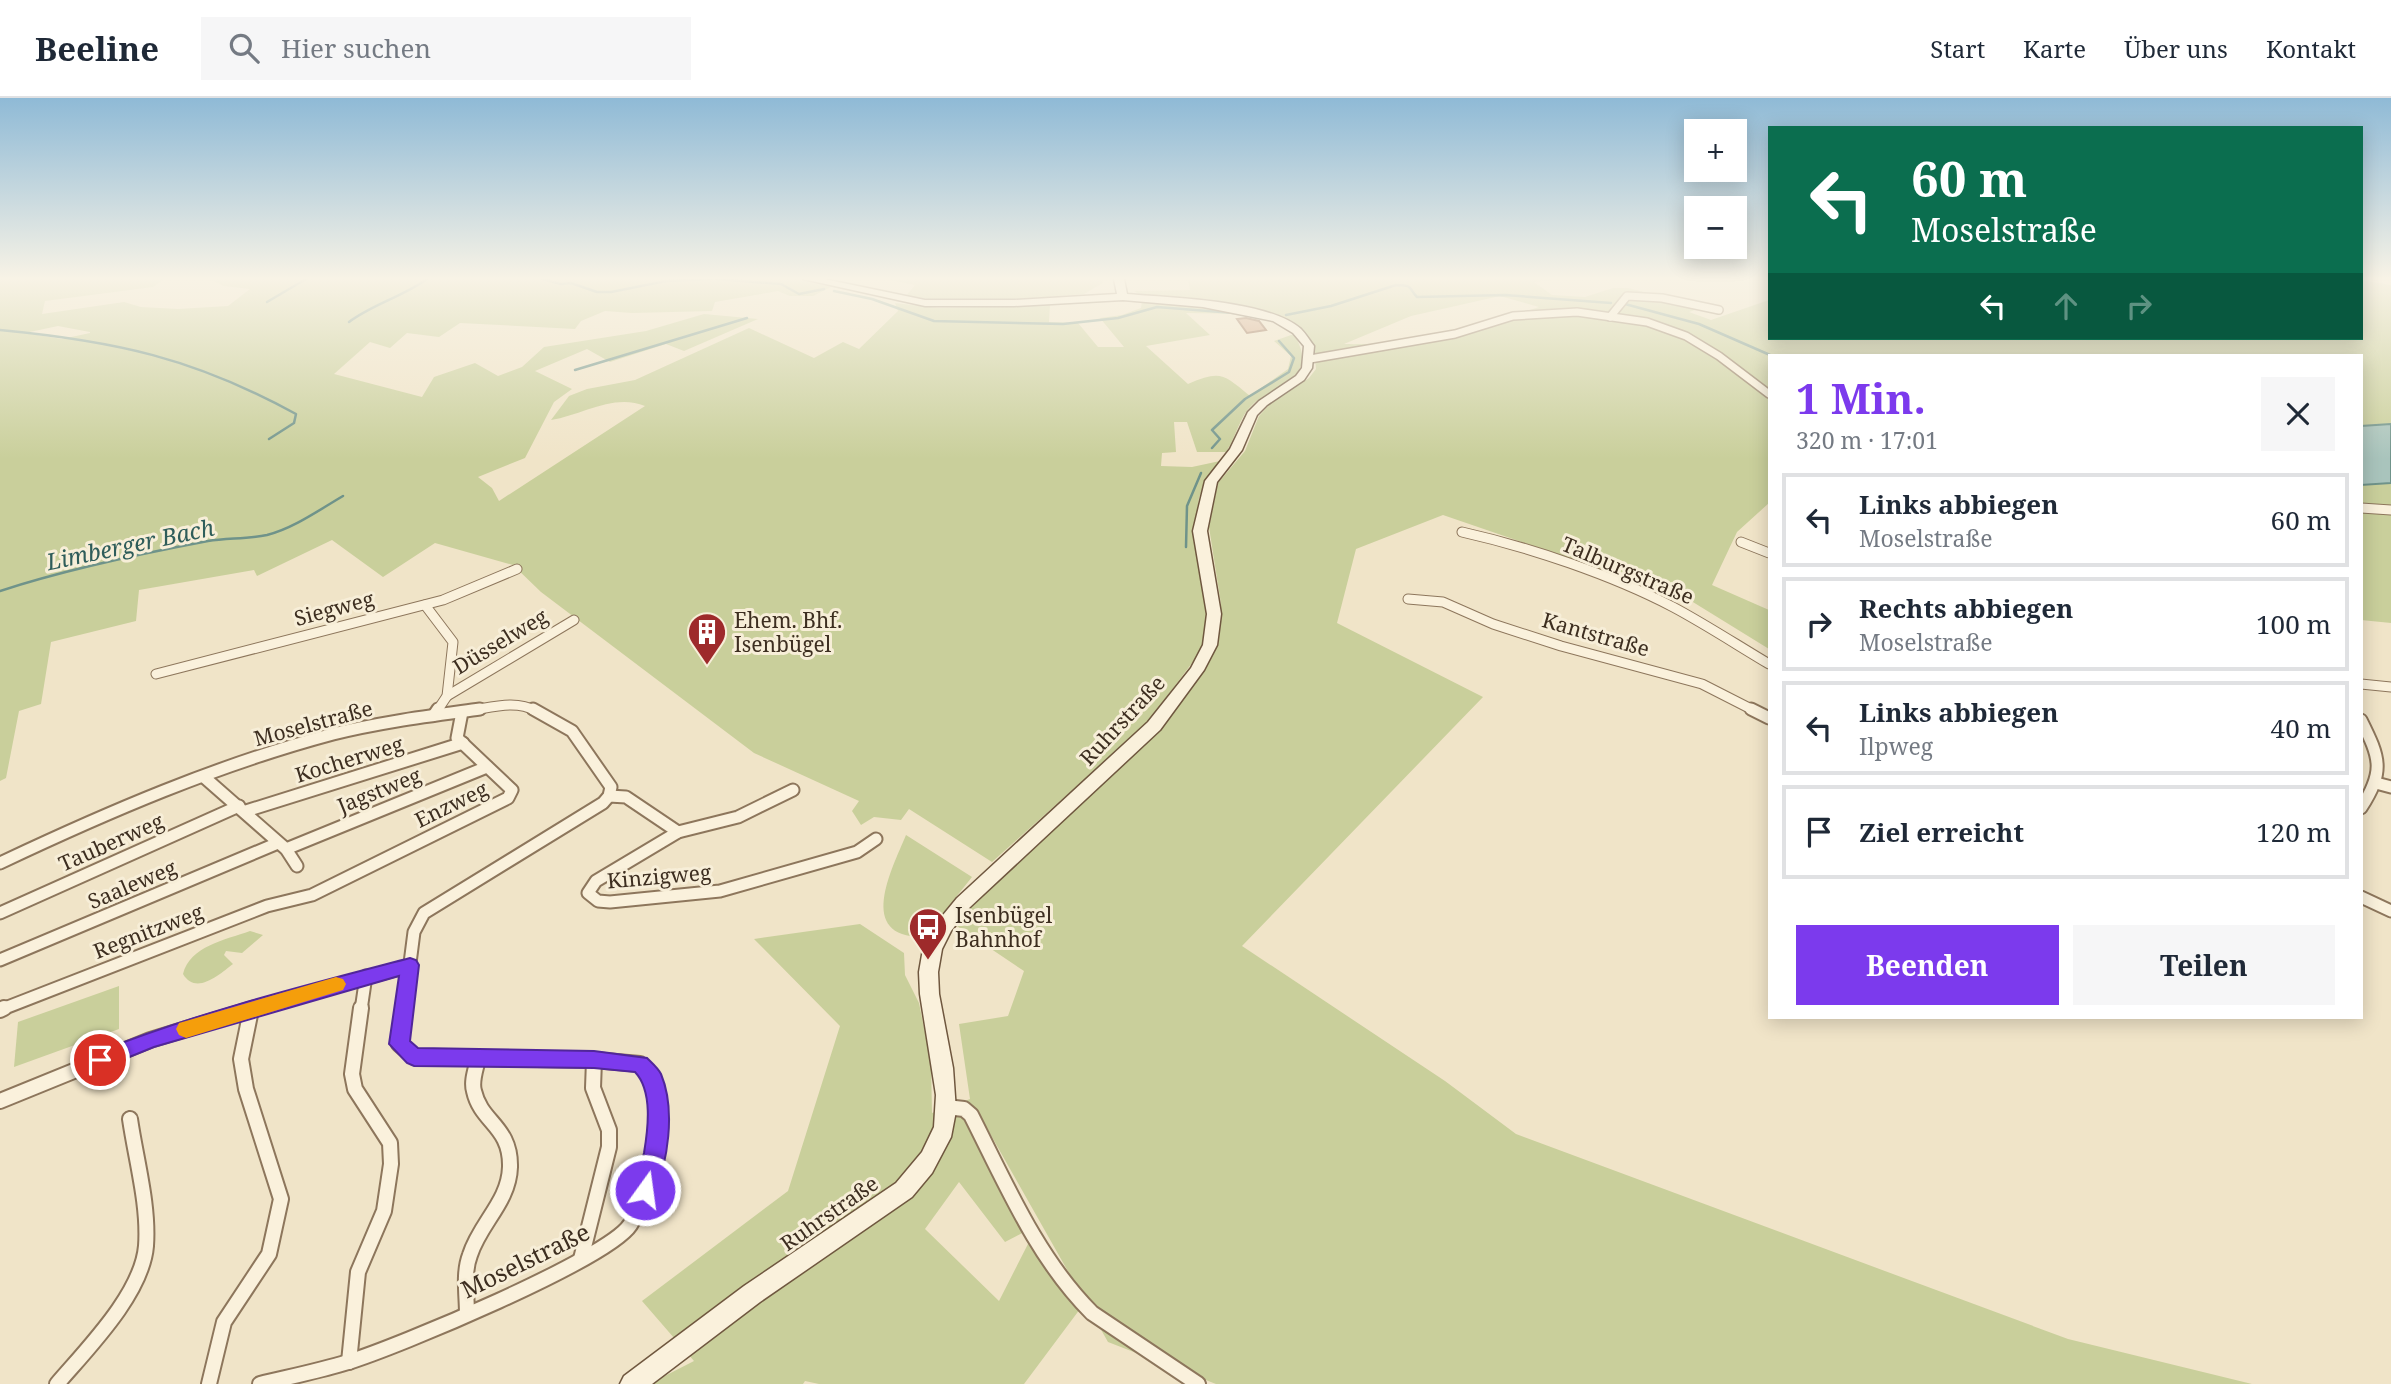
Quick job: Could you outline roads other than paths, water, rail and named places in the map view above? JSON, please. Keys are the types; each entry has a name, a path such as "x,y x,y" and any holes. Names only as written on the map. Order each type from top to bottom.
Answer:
{"main road":[{"path":"1305,339 1309,346 1310,359"},
{"name":"Ruhrstraße","path":"632,1384 752,1294 904,1189 925,1168 942,1135 946,1107 945,1076 928,981 931,948 937,935 954,911 1154,726 1197,670 1210,645 1214,614 1200,531 1211,481 1236,450 1252,414 1262,403 1300,378 1310,359"}],"street":[{"path":"1310,359 1428,339"},
{"path":"1692,339 1709,348 1768,393"},
{"path":"2363,508 2391,510"},
{"name":"Talburgstraße","path":"1462,533 1507,542 1591,572 1671,606 1768,663"},
{"path":"1741,542 1768,553"},
{"name":"Siegweg","path":"156,674 443,600 517,569"},
{"name":"Kantstraße","path":"1408,599 1443,602 1493,624 1561,646 1702,684 1768,717"},
{"path":"425,605 453,642 447,696 435,715"},
{"name":"Düsselweg","path":"447,696 574,620"},
{"path":"2363,684 2391,687"},
{"name":"Moselstraße","path":"0,863 128,805 308,742 383,723 435,715 526,705 572,732 611,787 604,803 424,913 414,932 399,1044 414,1057 594,1059 640,1064 652,1076 658,1104 655,1152 645,1190 631,1226 601,1250 467,1314 349,1362 260,1384"},
{"path":"462,712 457,738 463,743"},
{"path":"2363,725 2381,768 2376,783 2365,793"},
{"name":"Enzweg","path":"312,895 508,798 512,790 463,743"},
{"name":"Kocherweg","path":"242,809 463,743"},
{"name":"Jagstweg","path":"282,846 488,767"},
{"path":"204,778 282,846 297,866"},
{"path":"2376,783 2391,787"},
{"name":"Kinzigweg","path":"793,790 778,801 693,831 678,832 596,881 588,893 598,901 610,902 720,891 857,852 876,839"},
{"path":"609,796 625,797 678,832"},
{"name":"Tauberweg","path":"0,913 242,809"},
{"name":"Saaleweg","path":"0,960 282,846"},
{"name":"Regnitzweg","path":"0,1010 267,906 312,895"},
{"path":"2363,898 2391,911"},
{"path":"0,1101 150,1040 410,965"},
{"path":"349,1362 358,1272 384,1211 391,1164 390,1143 355,1088 352,1074 366,976"},
{"path":"209,1384 224,1322 269,1254 281,1199 246,1089 241,1059 251,1010"},
{"path":"467,1314 469,1257 507,1191 510,1171 508,1139 474,1094 473,1082 478,1059"},
{"path":"581,1259 609,1147 609,1130 593,1088 594,1059"},
{"path":"946,1107 964,1109 971,1115 1026,1222 1054,1268 1077,1298 1093,1313 1198,1384"},
{"path":"57,1384 96,1337 136,1281 146,1249 130,1119"}],"water":[{"path":"2391,424 2391,483 2363,485 2363,426"}],"waterway":[{"path":"74,339 153,355 188,366 223,379 296,414 294,423 269,439"},
{"name":"Limberger Bach","path":"575,370 677,339"},
{"path":"1733,339 1768,354"},
{"path":"1212,448 1220,439 1212,430 1245,399 1289,372 1294,358 1279,341"},
{"path":"1186,547 1187,506 1201,473"},
{"name":"Limberger Bach","path":"0,591 77,569 156,551 208,541 267,535 297,523 343,496"}],"place":[{"name":"Ehem. Bhf. Isenbügel","path":"707,666"},
{"name":"Isenbügel Bahnhof","path":"928,961"}]}
